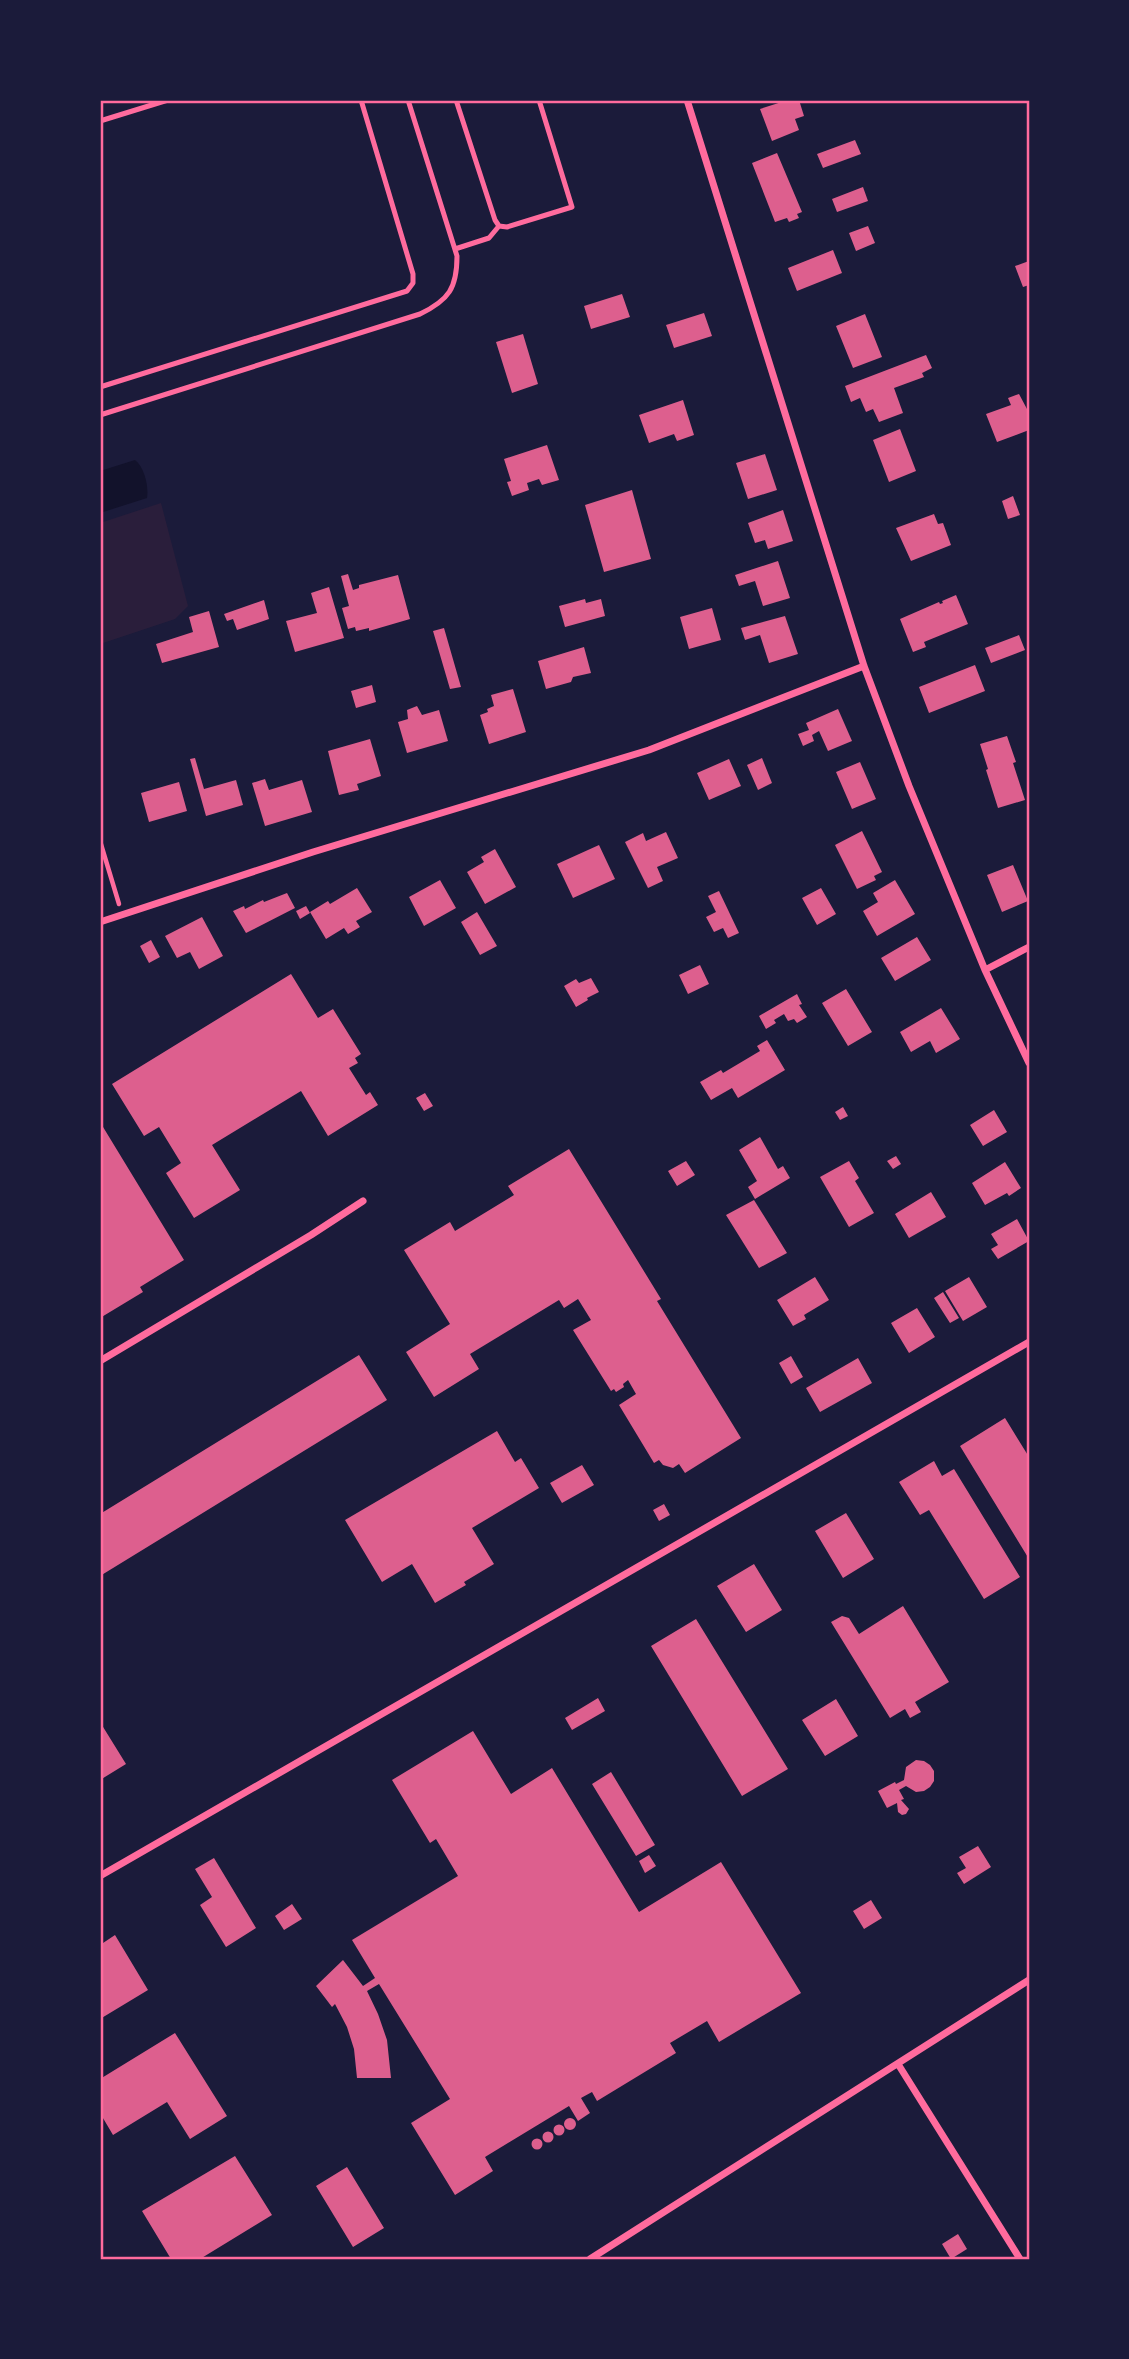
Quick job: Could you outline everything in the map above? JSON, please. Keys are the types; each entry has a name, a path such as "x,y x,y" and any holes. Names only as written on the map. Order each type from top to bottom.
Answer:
{"street":[{"path":"687,100 864,666 909,786 985,970 1029,1063"},
{"path":"100,922 313,852 649,750 864,666"},
{"path":"985,970 1029,947"},
{"path":"100,1361 299,1242 363,1200"},
{"path":"100,1876 1029,1342"},
{"path":"590,2259 1029,1980"},
{"path":"898,2064 1020,2259"}],"lane":[{"path":"100,121 168,100"},
{"path":"100,387 407,291 413,284 413,275 361,100"},
{"path":"100,415 420,314 439,305 451,291 457,275 455,249 408,100"},
{"path":"456,100 495,220 499,226 507,227 572,206 539,100"},
{"path":"455,249 489,238 499,226"}],"path":[{"path":"100,841 122,915"}],"shaded area":[{"path":"135,460 145,477 147,498 100,513 100,471"},
{"path":"161,503 188,606 175,619 100,644 100,523"}],"building":[{"path":"788,100 799,100 804,116 795,119 799,130 772,141 760,109"},
{"path":"855,140 861,154 823,168 817,154"},
{"path":"777,153 802,212 797,214 799,218 789,222 787,218 775,222 752,163"},
{"path":"863,187 868,201 837,212 832,199"},
{"path":"868,226 875,243 856,251 849,233"},
{"path":"833,250 842,273 797,291 788,268"},
{"path":"1029,261 1029,285 1023,287 1015,266"},
{"path":"622,294 630,317 591,329 584,306"},
{"path":"704,313 712,336 674,348 666,325"},
{"path":"865,314 882,357 853,368 836,326"},
{"path":"523,334 538,384 512,393 496,342"},
{"path":"926,355 932,368 922,373 924,377 894,388 903,413 879,422 873,409 866,412 860,398 851,402 845,386"},
{"path":"1019,394 1027,409 1029,408 1029,430 997,442 986,414 1011,405 1008,398"},
{"path":"683,400 694,435 677,441 674,434 649,443 639,415"},
{"path":"900,429 916,471 889,482 873,440"},
{"path":"547,445 559,480 542,485 539,479 527,483 529,490 512,496 507,482 511,481 504,459"},
{"path":"765,454 777,490 748,499 736,463"},
{"path":"632,490 651,559 604,572 585,505"},
{"path":"1013,496 1020,515 1008,519 1002,501"},
{"path":"783,510 793,541 768,549 765,540 755,543 748,523"},
{"path":"934,514 938,524 943,523 951,545 911,561 896,528"},
{"path":"778,561 790,598 763,606 755,581 739,586 735,575"},
{"path":"348,574 353,590 359,588 359,585 398,575 410,619 369,631 369,628 356,631 355,627 348,629 342,608 349,606 341,576"},
{"path":"329,587 344,638 295,652 286,621 317,613 311,593"},
{"path":"956,595 968,624 924,642 926,647 913,652 900,619 939,602 943,603 942,601"},
{"path":"585,599 586,603 601,599 605,616 565,627 559,606"},
{"path":"264,600 269,619 237,630 233,619 227,621 224,614"},
{"path":"712,608 721,640 689,649 680,617"},
{"path":"209,611 219,647 162,663 156,644 193,632 189,617"},
{"path":"785,616 798,654 769,663 760,635 745,640 741,628"},
{"path":"444,628 461,687 450,689 433,631"},
{"path":"1019,635 1025,650 991,663 985,648"},
{"path":"584,647 591,673 573,677 571,682 546,689 538,661"},
{"path":"975,665 985,691 929,713 919,687"},
{"path":"372,685 376,702 356,708 351,691"},
{"path":"513,689 526,732 489,744 480,715 494,706 491,695"},
{"path":"417,706 422,715 439,710 448,741 407,753 398,722 408,719 407,710"},
{"path":"838,709 852,741 828,751 819,731 812,735 814,741 803,746 798,734 809,730 806,723"},
{"path":"1007,736 1025,800 998,808 980,744"},
{"path":"370,739 381,776 357,784 359,790 339,795 328,751"},
{"path":"195,758 204,789 236,780 243,805 206,816 190,759"},
{"path":"762,758 772,783 758,790 747,765"},
{"path":"729,759 741,786 709,800 697,773"},
{"path":"860,762 876,799 852,809 836,772"},
{"path":"265,779 269,790 302,780 312,812 265,826 252,783"},
{"path":"179,782 187,811 149,822 141,793"},
{"path":"862,831 882,872 874,876 876,880 857,889 835,845"},
{"path":"666,832 678,858 657,867 663,881 648,888 625,842 643,833 646,841"},
{"path":"599,845 615,879 573,898 557,864"},
{"path":"495,849 516,887 485,904 467,872 484,862 481,857"},
{"path":"1013,865 1028,901 1002,912 987,875"},
{"path":"440,880 456,908 424,926 409,897"},
{"path":"895,880 915,914 877,936 863,911 878,902 873,893"},
{"path":"357,888 372,912 356,921 360,927 348,934 344,928 326,939 310,912"},
{"path":"821,888 836,914 817,925 802,898"},
{"path":"719,891 739,933 728,938 723,928 714,932 706,917 716,912 708,896"},
{"path":"287,893 295,908 246,933 233,911"},
{"path":"306,906 310,913 300,919 296,911"},
{"path":"477,912 497,946 480,955 461,922"},
{"path":"202,917 223,956 199,969 190,952 177,958 165,936"},
{"path":"917,937 931,960 895,981 881,958"},
{"path":"151,940 160,957 149,963 140,946"},
{"path":"700,965 709,984 688,994 679,975"},
{"path":"291,974 318,1018 333,1009 361,1054 355,1058 358,1063 349,1068 366,1095 370,1092 378,1105 328,1136 301,1091 212,1145 240,1190 194,1218 166,1173 181,1163 159,1127 144,1136 112,1084"},
{"path":"591,978 599,992 576,1007 564,986 576,979 579,983"},
{"path":"846,989 872,1032 848,1046 822,1003"},
{"path":"797,994 802,1004 799,1005 807,1017 797,1023 794,1019 788,1021 784,1014 766,1029 759,1016"},
{"path":"941,1008 960,1039 936,1053 930,1041 911,1052 900,1032"},
{"path":"767,1040 785,1070 738,1098 732,1088 711,1100 700,1082 721,1070 723,1073 760,1051 757,1046"},
{"path":"425,1093 433,1106 424,1111 416,1098"},
{"path":"843,1107 848,1116 840,1120 835,1112"},
{"path":"994,1110 1007,1132 983,1146 970,1125"},
{"path":"100,1122 184,1260 140,1287 143,1292 100,1318"},
{"path":"760,1137 778,1169 783,1166 790,1178 755,1199 748,1187 757,1181 739,1150"},
{"path":"569,1149 661,1299 657,1301 741,1438 685,1473 679,1464 673,1468 663,1465 659,1460 654,1463 619,1405 636,1394 628,1380 623,1384 624,1387 616,1392 614,1389 611,1391 573,1330 591,1320 578,1299 564,1308 559,1300 470,1354 479,1369 434,1397 406,1352 450,1324 404,1250 450,1222 455,1231 514,1195 508,1186"},
{"path":"896,1156 901,1164 893,1169 887,1161"},
{"path":"686,1161 695,1175 677,1186 668,1171"},
{"path":"849,1161 859,1178 855,1181 874,1213 849,1227 820,1177"},
{"path":"1005,1162 1021,1188 1009,1196 1007,1193 985,1205 972,1183"},
{"path":"931,1192 946,1217 909,1238 895,1214"},
{"path":"754,1200 787,1253 759,1268 726,1215"},
{"path":"1017,1219 1029,1241 998,1259 991,1249 998,1245 991,1234"},
{"path":"815,1277 829,1300 804,1315 806,1319 793,1326 777,1300"},
{"path":"969,1277 987,1307 963,1321 945,1291"},
{"path":"943,1292 959,1318 950,1323 934,1298"},
{"path":"917,1308 935,1337 909,1353 891,1323"},
{"path":"359,1355 387,1400 100,1576 100,1514"},
{"path":"791,1356 803,1377 791,1384 779,1363"},
{"path":"858,1358 872,1383 820,1412 806,1388"},
{"path":"1005,1418 1029,1457 1029,1559 960,1446"},
{"path":"497,1431 515,1462 521,1458 539,1488 472,1528 494,1564 435,1603 412,1564 382,1582 345,1520"},
{"path":"934,1461 942,1476 954,1469 1020,1577 984,1599 929,1510 920,1515 899,1482"},
{"path":"582,1465 594,1485 562,1503 550,1483"},
{"path":"664,1504 670,1515 659,1521 653,1510"},
{"path":"846,1513 874,1559 843,1578 815,1531"},
{"path":"754,1564 782,1610 746,1632 717,1586"},
{"path":"903,1606 949,1682 915,1702 921,1712 910,1718 905,1709 890,1718 831,1622 842,1616 849,1618 859,1634"},
{"path":"696,1619 788,1769 742,1796 651,1646"},
{"path":"598,1698 605,1711 572,1730 565,1718"},
{"path":"836,1699 858,1736 825,1756 802,1720"},
{"path":"100,1722 126,1764 100,1780"},
{"path":"473,1731 511,1794 552,1768 639,1912 721,1862 801,1993 719,2042 707,2021 670,2043 676,2053 597,2101 592,2092 581,2098 590,2113 578,2121 569,2106 485,2157 493,2171 455,2195 411,2123 450,2099 379,1984 367,1991 387,2040 391,2078 357,2078 354,2049 347,2027 335,2004 332,2007 316,1986 343,1960 363,1986 375,1978 352,1940 458,1876 436,1839 430,1843 392,1780"},
{"path":"916,1760 930,1765 934,1771 934,1781 924,1791 916,1792 906,1786 899,1790 904,1799 901,1800 909,1809 902,1815 898,1812 897,1803 887,1808 878,1791 904,1780 906,1767"},
{"path":"611,1772 655,1845 636,1856 592,1784"},
{"path":"978,1846 991,1867 964,1884 957,1873 966,1868 959,1857"},
{"path":"649,1855 656,1866 645,1873 639,1861"},
{"path":"214,1858 256,1928 226,1947 200,1905 212,1897 195,1869"},
{"path":"871,1900 882,1918 864,1929 853,1911"},
{"path":"292,1904 302,1919 284,1930 275,1916"},
{"path":"115,1935 148,1990 100,2019 100,1945"},
{"path":"175,2033 227,2116 190,2139 167,2102 113,2135 100,2113 100,2079"},
{"path":"570,2118 576,2124 570,2130 564,2124"},
{"path":"559,2124 565,2130 559,2136 553,2130"},
{"path":"548,2131 554,2137 548,2143 542,2137"},
{"path":"537,2138 543,2144 537,2150 531,2144"},
{"path":"235,2156 272,2215 200,2259 171,2259 142,2211"},
{"path":"347,2167 384,2228 353,2247 316,2186"},
{"path":"958,2234 967,2249 951,2259 942,2244"}]}
